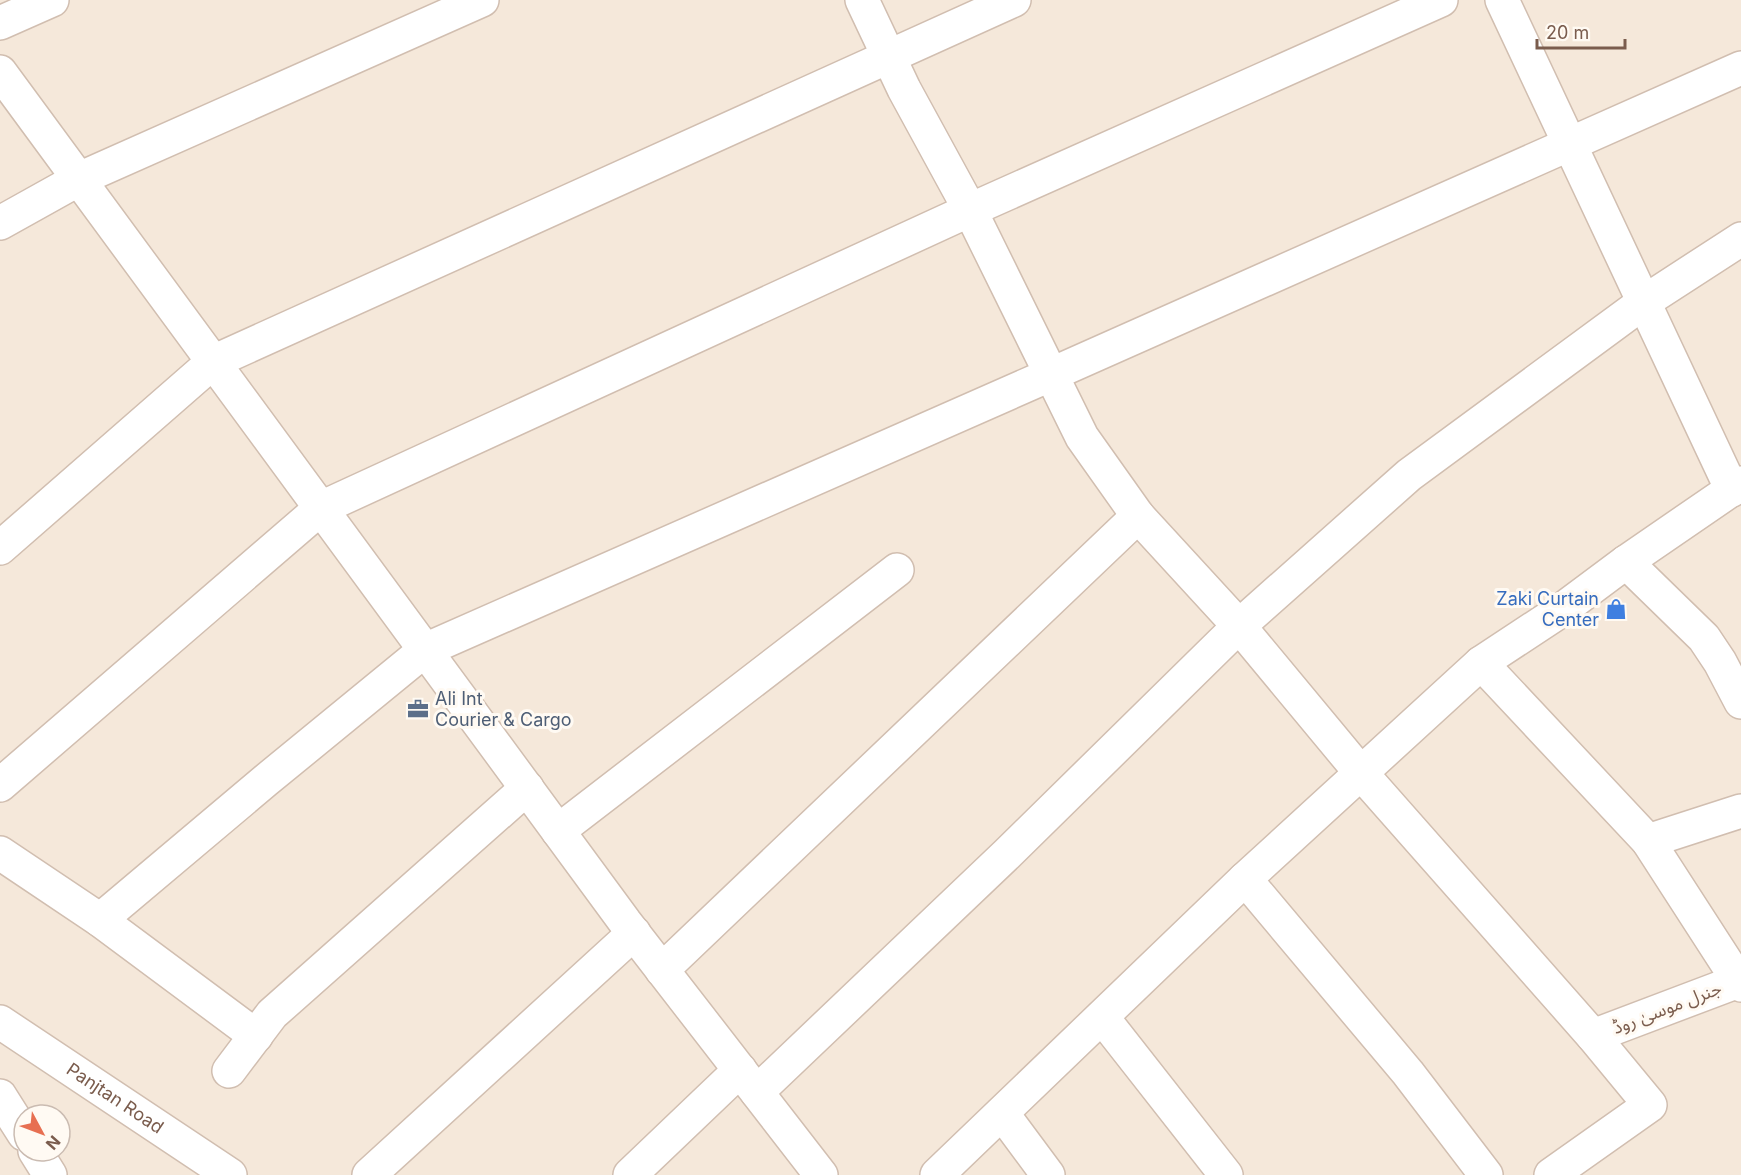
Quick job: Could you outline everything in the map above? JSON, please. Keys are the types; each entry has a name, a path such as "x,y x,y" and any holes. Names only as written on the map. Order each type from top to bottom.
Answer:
{"street":[{"path":"0,23 52,0"},
{"path":"0,223 79,179 482,0"},
{"path":"862,0 904,89 970,210 1082,437 1138,516 1239,626 1361,773 1593,1036 1650,1105 1551,1175"},
{"path":"0,548 213,362 1014,0"},
{"path":"0,785 321,508 970,210 1441,0"},
{"path":"937,1175 1245,879 1481,663 1563,609 1626,562 1736,487 1644,302 1502,0"},
{"path":"100,920 425,650 1741,68"},
{"path":"0,72 558,831 662,970 821,1175"},
{"path":"630,1175 749,1081 1007,854 1239,626 1409,475 1644,302 1741,239"},
{"path":"662,970 1138,516"},
{"path":"1626,562 1704,638 1731,659 1741,702"},
{"path":"558,831 897,570"},
{"path":"1481,663 1648,841 1741,982"},
{"path":"229,1071 272,1014 527,788"},
{"path":"1648,841 1741,811"},
{"path":"0,853 100,920 256,1036"},
{"path":"1245,879 1408,1073 1486,1175"},
{"path":"369,1175 634,933"},
{"name":"جنرل موسیٰ روڈ","path":"1593,1036 1741,982"},
{"path":"1102,1017 1226,1175"},
{"name":"Panjtan Road","path":"0,1022 206,1170"},
{"path":"0,1096 12,1115"},
{"path":"1002,1113 1047,1175"}],"shaded area":[{"path":"0,0 1741,0 1741,1175 0,1175"}],"place":[{"name":"Zaki Curtain Center","path":"1616,609"},
{"name":"Ali Int Courier & Cargo","path":"418,709"}]}
